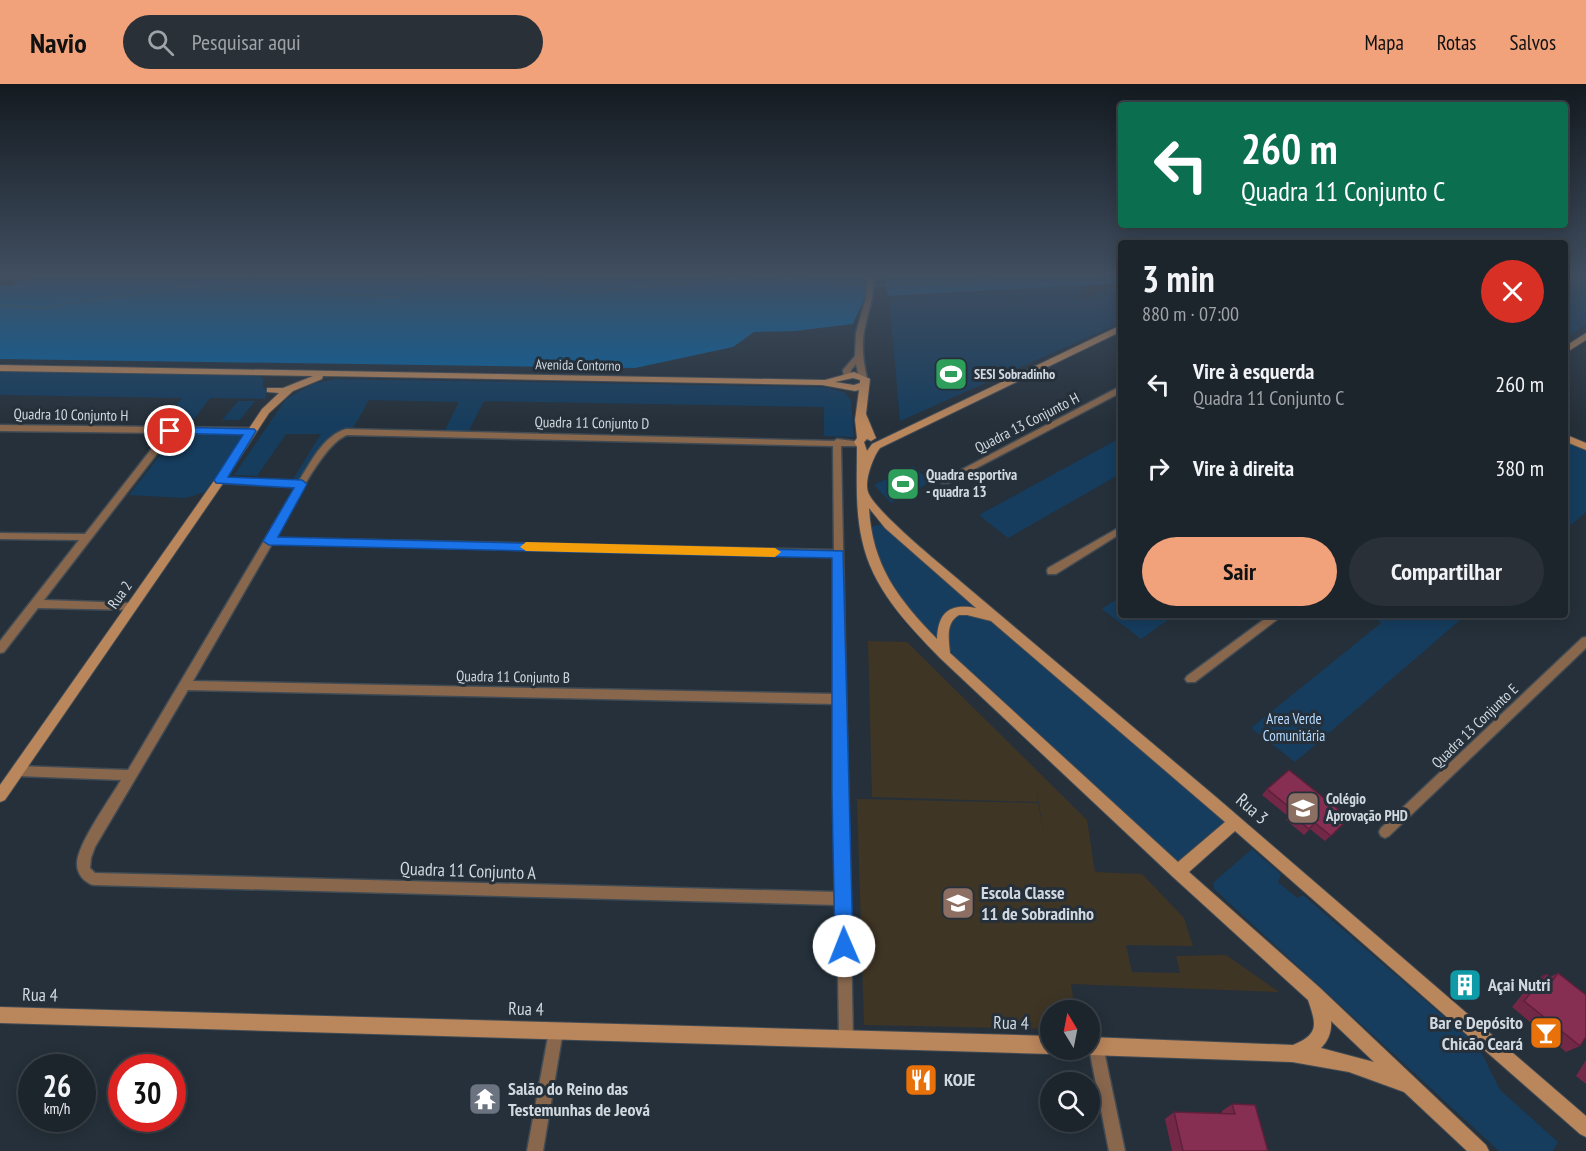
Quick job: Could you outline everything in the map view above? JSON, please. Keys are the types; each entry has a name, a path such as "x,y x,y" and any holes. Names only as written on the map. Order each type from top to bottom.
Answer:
{"main road":[{"path":"868,443 905,434 1118,330"},
{"path":"1568,348 1586,336"},
{"path":"0,368 334,374"},
{"path":"251,372 266,378 268,386"},
{"path":"268,386 277,375 292,373 299,375 299,383 334,374"},
{"name":"Avenida Contorno","path":"334,374 848,382"},
{"path":"861,399 848,382 863,379 861,412 868,443 862,494 866,530 870,552 879,574 893,597 944,655 1178,872 1313,993 1480,1151"},
{"name":"Rua 2","path":"0,796 220,480 250,431 265,411 299,383"},
{"path":"268,386 289,390"},
{"name":"Rua 2","path":"265,411 268,386"},
{"path":"1568,439 1586,447"},
{"name":"Rua 3","path":"862,494 889,525 1586,1128"},
{"path":"866,530 873,525 889,525"},
{"path":"944,655 942,628 944,619 950,614 972,611 1000,620"},
{"path":"1178,872 1235,822"},
{"path":"1292,1053 1311,1047 1320,1038 1324,1024 1313,993"},
{"name":"Rua 4","path":"0,1015 1040,1045"},
{"path":"1100,1046 1292,1053 1349,1062 1411,1086"}],"street":[{"path":"861,326 858,357 863,379"},
{"path":"848,382 848,370 858,357"},
{"name":"Quadra 13 Conjunto H","path":"945,481 1118,391"},
{"name":"Quadra 10 Conjunto H","path":"0,428 250,431"},
{"path":"0,649 170,431"},
{"name":"Quadra 11 Conjunto D","path":"302,484 334,437 346,432 868,443"},
{"path":"837,442 846,1039"},
{"path":"18,771 131,775 186,685 302,484 220,480"},
{"path":"1052,571 1118,531"},
{"path":"0,536 88,537"},
{"path":"269,541 839,554"},
{"path":"36,604 131,607"},
{"path":"1191,679 1274,618"},
{"name":"Quadra 13 Conjunto E","path":"1385,832 1586,641"},
{"name":"Quadra 11 Conjunto B","path":"186,685 840,699"},
{"name":"Quadra 11 Conjunto A","path":"131,775 83,858 85,875 93,879 843,899"},
{"path":"535,1151 556,1031"},
{"path":"1095,1060 1117,1151"}],"shaded area":[{"path":"0,326 838,326 795,331 754,332 733,347 635,368 0,359"},
{"path":"868,641 907,642 1087,820 1095,872 1142,874 1184,918 1193,946 1126,945 1132,972 1180,973 1176,956 1226,955 1279,992 1071,984 1073,1000 1040,1000 1040,1029 864,1025 857,799 1038,803 1044,835 1036,786 1038,802 872,797"}],"green space":[{"path":"891,326 1114,326 900,421"},
{"path":"1568,326 1583,326 1568,337"},
{"path":"0,371 250,373 263,378 263,387 267,390 265,399 210,398 190,424 162,423 182,398 0,395"},
{"path":"335,379 824,387 844,392 851,400 854,437 824,436 824,407 484,401 467,434 443,434 459,402 369,400 352,430 339,433 302,484 290,484 321,434 286,434 257,476 234,475 286,399 312,384"},
{"path":"238,401 255,401 240,420 222,420"},
{"path":"177,433 244,433 205,492 186,498 129,495"},
{"path":"1118,439 1118,475 1008,538 979,515"},
{"path":"1568,439 1586,447 1586,512 1568,527"},
{"name":"Quadra esportiva - quadra 13","path":"913,466 931,482 891,503 874,485"},
{"path":"889,525 1235,822 1178,872 944,655 879,574 870,527"},
{"path":"1118,598 1118,618 1171,618 1141,639 1102,609"},
{"name":"Area Verde Comunitária","path":"1374,618 1463,618 1295,762 1251,728 1381,623"},
{"path":"1252,849 1281,874 1278,882 1297,898 1303,895 1478,1046 1500,1090 1558,1142 1553,1151 1499,1151 1214,889 1214,882"}],"building":[{"name":"Colégio Aprovação PHD","path":"1289,770 1349,818 1331,836 1315,823 1309,829 1291,814 1294,811 1267,789"},
{"name":"Açai Nutri","path":"1467,972 1481,984 1471,993 1458,981"},
{"path":"1558,973 1586,995 1586,1037 1580,1046 1524,1001 1546,974 1553,980"},
{"path":"1232,1104 1255,1105 1268,1151 1183,1151 1174,1112 1235,1114"}],"slow traffic":[{"path":"526,547 775,552"}],"place":[{"name":"SESI Sobradinho","path":"951,374"},
{"name":"Quadra esportiva - quadra 13","path":"903,484"},
{"name":"Colégio Aprovação PHD","path":"1303,808"},
{"name":"Escola Classe 11 de Sobradinho","path":"958,903"},
{"name":"Açai Nutri","path":"1465,985"},
{"name":"Bar e Depósito Chicão Ceará","path":"1546,1033"},
{"name":"KOJE","path":"921,1080"},
{"name":"Salão do Reino das Testemunhas de Jeová","path":"485,1099"}],"route":[{"path":"170,431 250,431 220,480 302,484 269,541 839,554 840,795 844,946"}]}
